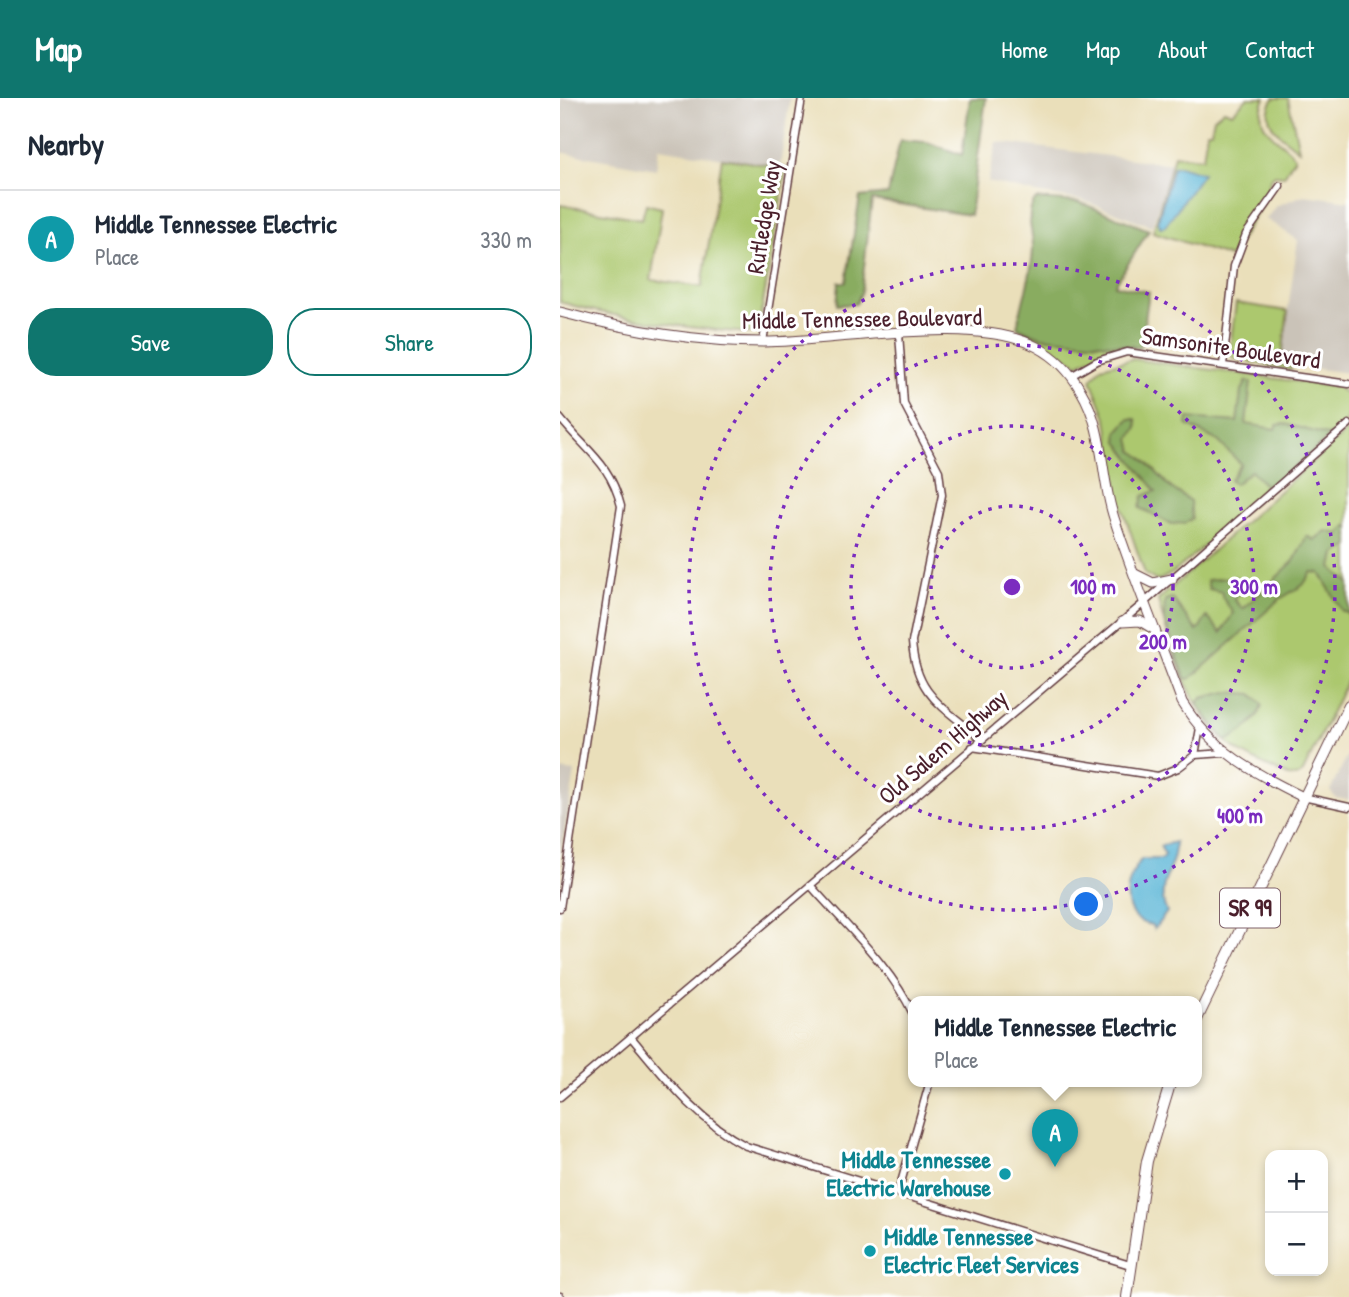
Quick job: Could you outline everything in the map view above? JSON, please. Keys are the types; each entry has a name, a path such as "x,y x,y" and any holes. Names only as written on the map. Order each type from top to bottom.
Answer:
{"main road":[{"name":"Middle Tennessee Boulevard","path":"560,312 669,336 763,342 942,331 1013,338 1036,346 1056,359 1071,376 1093,413 1111,508 1182,702 1200,728 1240,765 1303,797"},
{"path":"1134,573 1153,583 1172,579"},
{"path":"1122,622 1140,621 1155,629"},
{"name":"SR 99","path":"1202,1009 1349,705"},
{"path":"1127,1297 1129,1265 1147,1161 1169,1087"}],"street":[{"name":"Rutledge Way","path":"763,342 803,98"},
{"path":"1223,365 1234,266 1247,234 1280,186"},
{"path":"899,332 904,404 939,471 942,495 912,642 914,666 919,681 929,693 981,739"},
{"name":"Samsonite Boulevard","path":"1071,376 1097,361 1127,352 1349,384"},
{"path":"560,418 603,463 615,481 621,506 560,908"},
{"name":"Old Salem Highway","path":"560,1097 1122,622 1349,424"},
{"path":"1195,755 1200,728"},
{"path":"972,747 1158,776 1178,768 1195,755 1225,753"},
{"path":"1303,797 1349,807"},
{"path":"811,886 886,972 908,1006"},
{"path":"631,1037 683,1098 718,1131 746,1146 1129,1265"},
{"path":"898,1193 928,1087"}],"shaded area":[{"path":"560,98 790,98 780,167 659,148 656,169 560,152"},
{"path":"997,142 1172,164 1152,226 1082,200 988,182"},
{"path":"1304,195 1349,201 1349,373 1280,364 1298,240 1266,219 1276,206"},
{"path":"1349,752 1349,800 1336,798 1330,791"},
{"path":"560,770 575,772 560,857"}],"green space":[{"path":"970,98 986,98 970,215 872,200 861,293 856,304 837,305 839,282 846,282 860,197 888,194 900,140 927,142 962,155"},
{"path":"1247,98 1265,98 1262,109 1264,125 1295,157 1284,176 1275,175 1270,179 1268,194 1230,257 1153,232 1174,155 1203,158 1207,131 1211,131 1214,118 1224,110 1232,113"},
{"path":"1274,98 1288,98 1299,150 1279,134 1270,122 1270,107"},
{"path":"722,158 786,168 759,324 750,333 654,322 560,302 560,205 642,219 646,204 662,208 651,280 702,287"},
{"path":"1036,199 1079,202 1149,230 1115,285 1149,292 1141,347 1041,337 1017,327 1031,266 1033,246 1030,211"},
{"path":"1236,303 1288,311 1281,364 1292,366 1291,370 1233,359 1230,348"},
{"path":"1017,327 1041,337 1141,347 1109,350 1078,364"},
{"path":"1132,359 1337,387 1349,396 1349,416 1345,424 1173,573 1157,581 1145,574 1119,498 1107,420 1091,380 1101,367"},
{"path":"1247,381 1251,382 1246,424 1275,429 1277,425 1285,424 1331,436 1261,497 1264,484 1251,471 1235,484 1230,480 1241,464 1218,441 1187,425 1188,418 1237,422 1241,392"},
{"path":"1129,419 1136,419 1137,427 1130,439 1133,451 1170,487 1190,501 1192,519 1185,523 1171,524 1140,508 1143,496 1156,491 1118,442 1117,432"},
{"path":"1349,429 1349,676 1303,772 1296,777 1288,776 1234,748 1219,735 1207,719 1185,681 1158,600"},
{"path":"1349,524 1349,546 1335,554 1332,568 1349,583 1349,614 1342,611 1320,573 1312,572 1303,585 1280,599 1190,679 1185,678 1164,619 1165,600 1172,598 1197,631 1207,617 1221,633 1233,613 1222,597 1222,592 1209,589 1207,580 1234,577 1249,584 1234,599 1243,609 1294,561 1307,536 1314,540 1326,531 1339,534"},
{"path":"1227,692 1252,694 1262,704 1258,715 1248,726 1226,741 1197,704 1202,698"}],"water":[{"path":"1179,166 1203,173 1165,226 1160,227 1158,220 1173,167"},
{"path":"1175,842 1173,860 1163,893 1167,912 1154,929 1152,925 1141,922 1134,916 1127,898 1128,887 1142,859 1162,859 1165,855 1160,846"}],"place":[{"name":"Middle Tennessee Electric","path":"1055,1167"},
{"name":"Middle Tennessee Electric Warehouse","path":"1005,1174"},
{"name":"Middle Tennessee Electric Fleet Services","path":"870,1251"}]}
